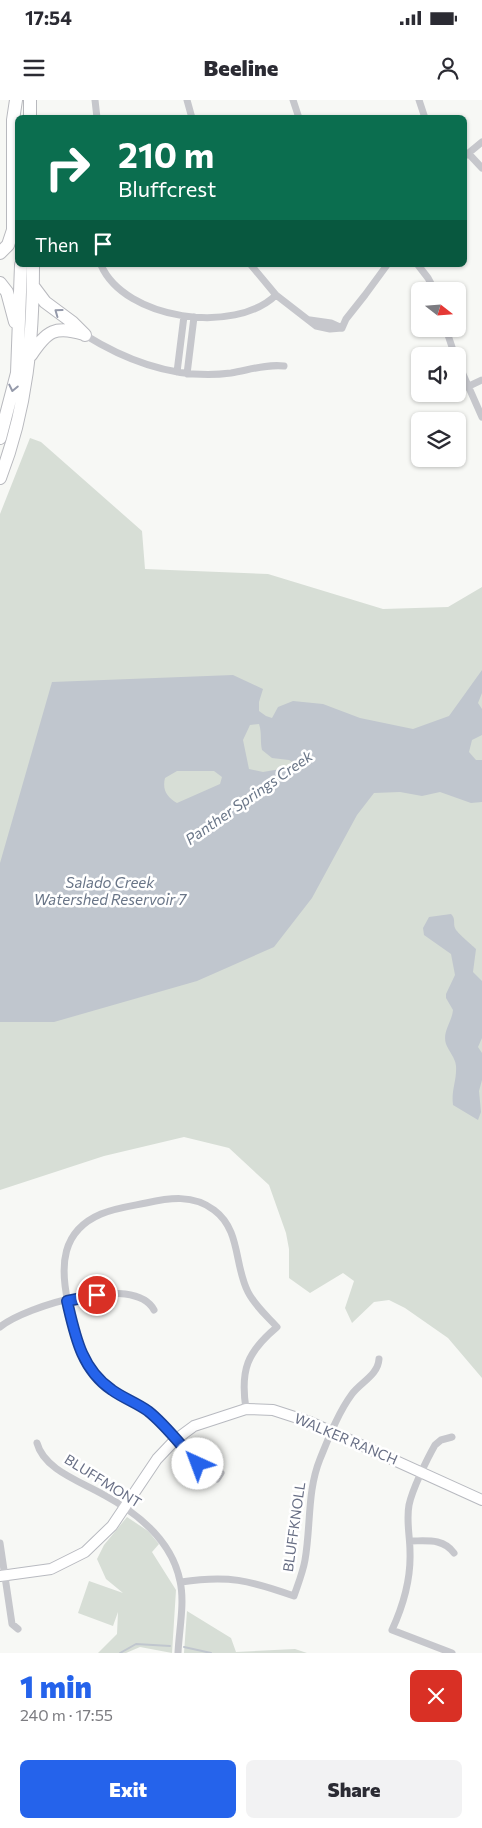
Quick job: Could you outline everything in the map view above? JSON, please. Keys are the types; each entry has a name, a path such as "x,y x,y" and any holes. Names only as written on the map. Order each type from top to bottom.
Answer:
{"highway":[{"path":"17,100 19,115"},
{"path":"0,253 8,245 13,230 13,120 17,100"},
{"path":"30,115 31,100"},
{"path":"0,478 19,349 21,267"},
{"path":"6,432 23,400 30,357 33,267"},
{"path":"0,283 7,292 12,307 19,349"},
{"path":"33,286 45,302 72,322 85,335"},
{"path":"30,357 48,333 58,330 70,330 85,335"}],"street":[{"path":"95,100 97,115"},
{"path":"187,100 191,115"},
{"path":"293,100 298,115"},
{"path":"419,100 424,115"},
{"path":"482,142 467,155 482,168"},
{"path":"102,267 108,277 125,293 155,308 184,316 234,315 262,305 276,295"},
{"path":"253,267 276,295 310,320 331,323 342,328 346,319 385,267"},
{"path":"420,267 430,282"},
{"path":"177,372 184,316"},
{"path":"187,374 194,317"},
{"path":"85,335 124,357 154,368 187,374 230,373 268,365 284,366"},
{"path":"181,343 191,344"},
{"path":"482,380 467,386 482,417"},
{"path":"221,1473 217,1479 207,1472 147,1411 112,1391 92,1371 79,1347 67,1301 63,1273 64,1254 72,1239 88,1222 101,1214 165,1199 193,1200 215,1210 233,1234 248,1294 277,1327 255,1348 246,1366 243,1390 246,1409"},
{"path":"0,1327 19,1315 67,1301 105,1294 123,1293 144,1299 154,1310"},
{"name":"BLUFFKNOLL","path":"181,1582 233,1578 262,1584 294,1596 305,1560 310,1496 314,1478 332,1431 348,1400 362,1383 375,1372 379,1359"},
{"name":"WALKER RANCH","path":"3,1576 38,1572 74,1559 104,1536 157,1459 175,1440 194,1426 246,1409 273,1410 310,1422 482,1500"},
{"path":"452,1436 441,1440 435,1445 409,1506 409,1582 401,1611 392,1630 452,1653"},
{"name":"BLUFFMONT","path":"37,1443 39,1452 62,1472 124,1507 153,1530 163,1542 173,1559 181,1582 178,1653"},
{"path":"410,1541 440,1542 449,1546 454,1554"},
{"path":"0,1543 3,1576 12,1624 18,1630"}],"shaded area":[{"path":"30,438 41,442 142,531 145,569 268,574 383,609 448,607 482,587 482,1378 448,1338 405,1308 389,1300 374,1302 352,1323 345,1308 354,1281 343,1273 310,1293 289,1278 289,1249 286,1233 269,1185 229,1148 184,1137 104,1156 0,1190 0,514"},
{"path":"127,1517 148,1531 159,1544 152,1552 176,1590 172,1653 140,1647 126,1653 98,1653 117,1634 118,1612 113,1626 78,1613 89,1581 123,1593 106,1579 97,1559 104,1545"},
{"path":"187,1611 231,1638 236,1652 295,1649 307,1653 184,1653"}],"water":[{"name":"Salado Creek Watershed Reservoir 7","path":"482,670 482,693 478,703 482,709 482,735 472,740 469,752 476,760 482,760 482,802 471,803 440,792 422,796 400,792 374,793 357,815 312,898 274,947 197,981 54,1022 0,1022 0,863 52,682 233,675 263,689 259,702 259,711 272,718 278,707 293,701 323,704 360,718 413,729 449,716","holes":["259,724 262,750 272,758 289,760 294,763 292,767 263,772 249,769 243,740 250,725","177,771 214,771 222,777 220,784 177,803 168,796 164,786 165,778"]},
{"path":"451,914 456,930 476,949 473,972 482,981 482,1038 478,1047 482,1053 482,1080 479,1091 481,1112 478,1120 453,1105 456,1066 447,1047 445,1035 453,1010 446,998 446,994 455,975 451,954 424,935 423,928 429,917"}],"waterway":[{"path":"120,1653 136,1644 170,1646"},
{"path":"184,1647 211,1653"}],"route":[{"path":"97,1295 67,1301 82,1356 105,1385 155,1417 198,1464"}],"water label":[{"name":"Panther Springs Creek","path":"249,798"}]}
